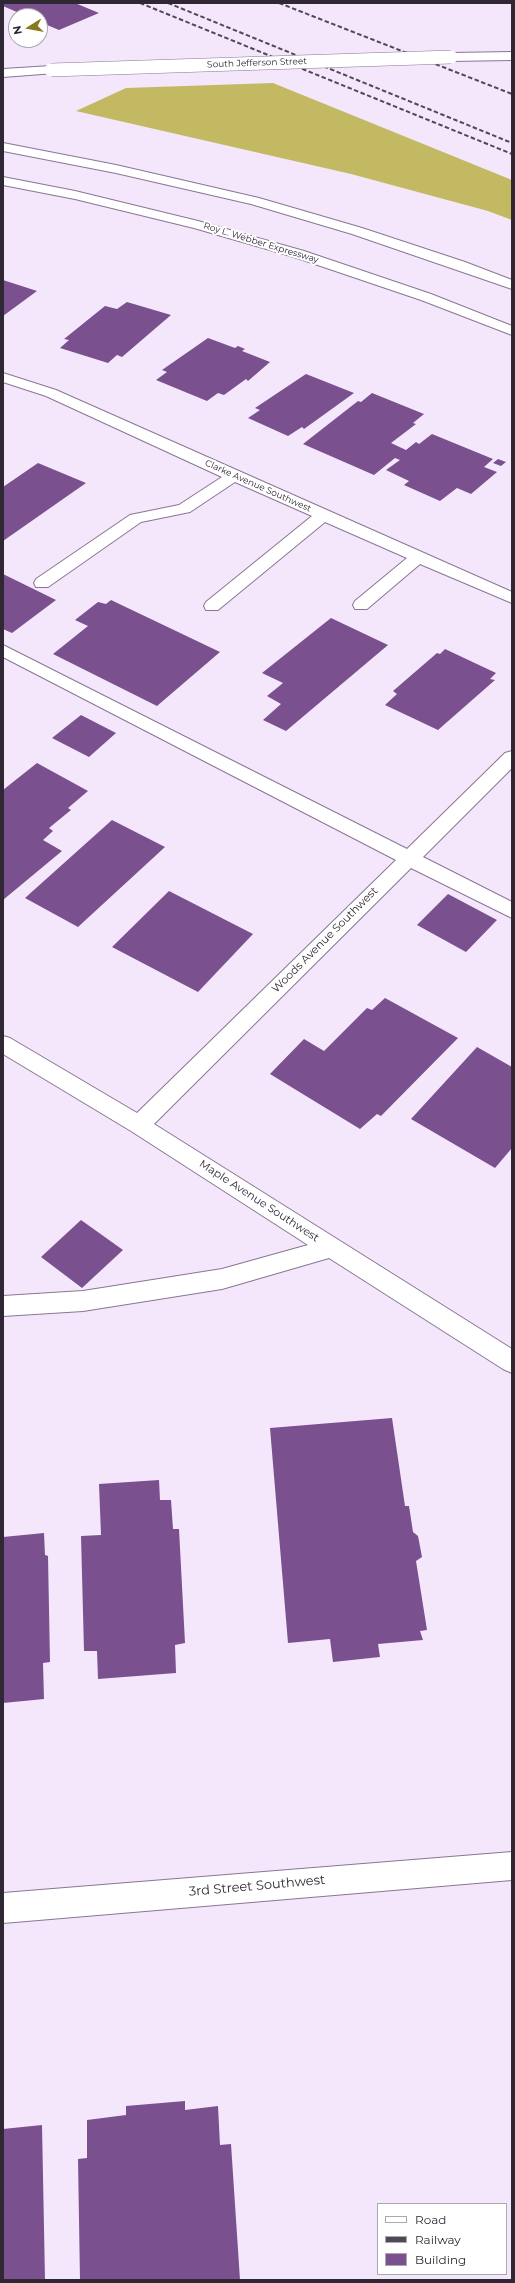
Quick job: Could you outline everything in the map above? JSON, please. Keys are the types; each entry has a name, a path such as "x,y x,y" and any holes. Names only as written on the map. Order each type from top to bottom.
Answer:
{"main road":[{"name":"South Jefferson Street","path":"3,73 51,70 512,56"},
{"path":"3,147 116,169 254,201 358,231 460,265 512,285"},
{"name":"Roy L. Webber Expressway","path":"3,181 75,195 198,225 299,254 426,297 512,331"},
{"name":"Clarke Avenue Southwest","path":"3,377 52,393 234,476 512,598"},
{"path":"42,583 136,518 184,510 234,476"},
{"path":"212,606 323,515"},
{"path":"361,605 418,557"},
{"path":"3,650 512,911"},
{"name":"Woods Avenue Southwest","path":"140,1125 408,858 512,757"},
{"name":"Maple Avenue Southwest","path":"3,1044 140,1125 330,1248 512,1362"},
{"path":"3,1306 83,1301 222,1279 330,1248"},
{"name":"3rd Street Southwest","path":"3,1908 512,1866"}],"shaded area":[{"path":"273,83 512,180 512,220 488,211 351,174 76,111 126,88"}],"building":[{"path":"3,3 75,3 99,13 59,30 48,25 48,8 8,8 3,6"},
{"path":"3,280 37,291 3,316"},
{"path":"127,302 171,315 122,357 117,355 108,363 60,348 69,340 64,339 105,306 117,309"},
{"path":"208,338 235,348 238,346 245,349 242,351 270,362 248,381 246,379 224,395 218,393 207,401 156,380 167,372 162,370"},
{"path":"306,374 354,393 304,429 302,427 288,436 248,418 260,410 255,408"},
{"path":"372,393 424,414 413,423 416,424 391,443 406,450 416,442 419,444 432,434 493,459 484,467 497,472 471,494 457,488 440,501 404,485 409,481 386,470 400,460 395,458 374,475 303,444 358,401 361,402"},
{"path":"498,459 506,462 501,466 493,463"},
{"path":"38,463 86,483 3,541 3,487"},
{"path":"3,574 56,600 12,633 3,629"},
{"path":"111,600 220,652 157,706 53,654 88,626 75,620 98,602 106,604"},
{"path":"331,618 388,645 286,731 263,720 281,704 267,696 283,683 262,673"},
{"path":"445,649 496,673 490,679 495,680 438,730 385,705 397,694 393,691 437,653 440,654"},
{"path":"81,715 116,733 89,757 52,738"},
{"path":"37,763 88,791 68,808 71,810 49,828 53,831 43,840 62,851 3,900 3,790"},
{"path":"112,820 165,847 78,927 25,898"},
{"path":"169,891 253,934 198,992 112,947"},
{"path":"448,894 497,920 466,952 417,925"},
{"path":"385,998 458,1038 381,1116 377,1114 360,1129 270,1074 304,1039 324,1051 367,1008 372,1010"},
{"path":"477,1047 512,1067 512,1148 495,1168 411,1119"},
{"path":"81,1220 123,1250 82,1288 41,1257"},
{"path":"392,1418 405,1506 409,1506 413,1532 418,1536 422,1557 416,1561 427,1630 420,1631 423,1640 378,1644 380,1657 333,1662 330,1639 288,1643 270,1428"},
{"path":"159,1480 160,1500 171,1500 173,1529 179,1529 185,1643 175,1645 176,1673 98,1679 97,1651 84,1651 81,1536 101,1535 99,1484"},
{"path":"44,1533 45,1555 48,1556 50,1662 43,1663 44,1699 3,1703 3,1537"},
{"path":"185,2101 185,2110 218,2106 220,2145 231,2144 240,2280 80,2280 78,2159 87,2158 87,2120 126,2115 126,2106"},
{"path":"42,2125 45,2280 3,2280 3,2129"}],"railway":[{"path":"140,3 512,154"},
{"path":"168,3 512,143"},
{"path":"279,3 512,94"}]}
